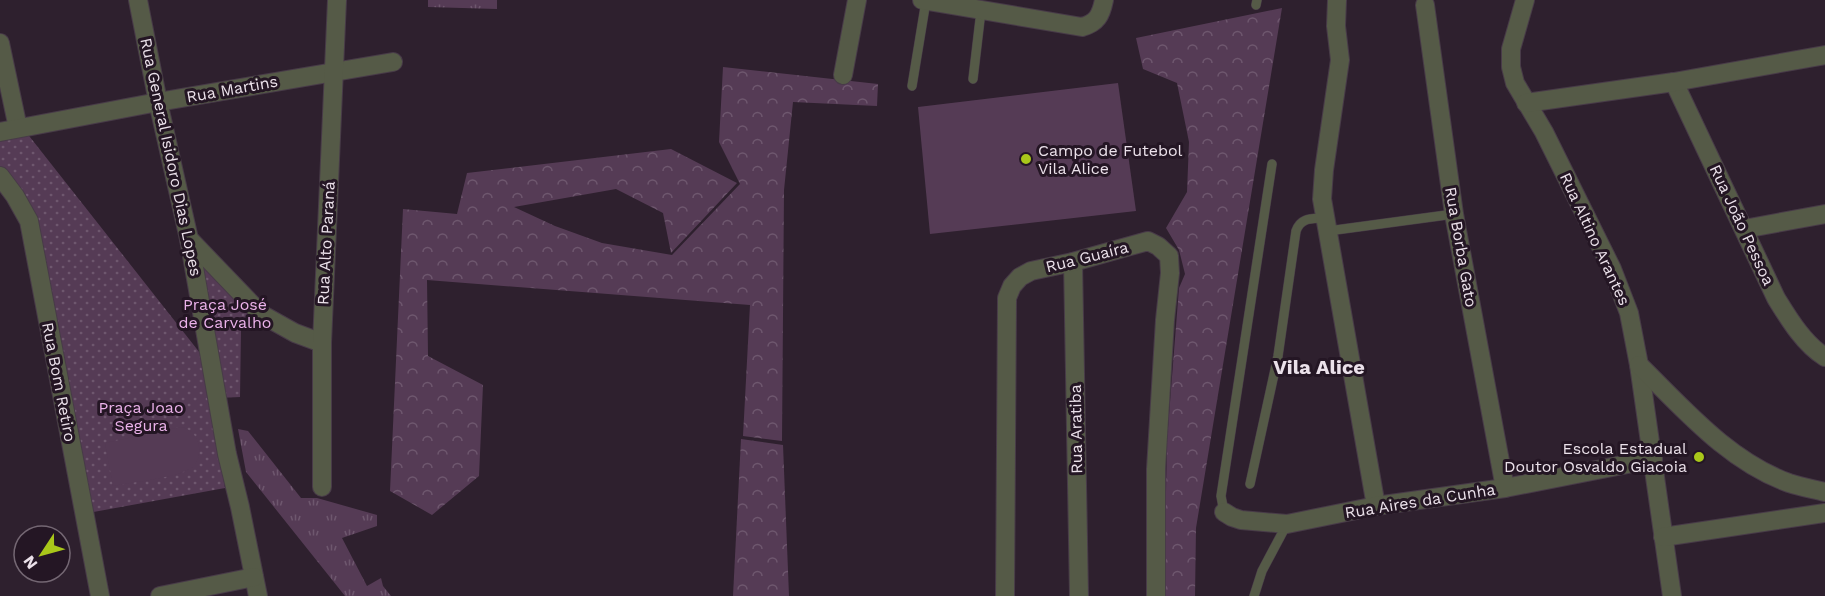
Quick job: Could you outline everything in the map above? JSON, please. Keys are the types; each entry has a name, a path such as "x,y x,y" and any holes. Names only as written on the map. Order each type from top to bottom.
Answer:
{"street":[{"name":"Rua General Isidoro Dias Lopes","path":"138,0 189,239 227,454 258,596"},
{"name":"Rua Alto Paraná","path":"322,487 322,343 337,0"},
{"path":"843,75 857,0"},
{"path":"924,1 1082,27 1098,19 1104,0"},
{"path":"1337,0 1336,26 1340,60 1322,199 1376,506"},
{"name":"Rua Altino Arantes","path":"1525,0 1511,49 1511,67 1515,83 1544,132 1612,269 1629,313 1639,365 1672,596"},
{"name":"Rua Borba Gato","path":"1425,5 1454,214 1505,488"},
{"path":"0,43 18,128"},
{"path":"1526,103 1674,82 1825,55"},
{"name":"Rua Martins","path":"0,132 158,102 393,62"},
{"name":"Rua João Pessoa","path":"1674,82 1776,298 1808,342 1825,357"},
{"name":"Rua Bom Retiro","path":"0,177 19,202 29,221 100,596"},
{"path":"1744,228 1825,214"},
{"path":"189,239 261,314 295,333 322,343"},
{"name":"Rua Guaíra","path":"1005,596 1007,298 1012,286 1020,277 1031,271 1148,242 1158,246 1169,256 1170,273 1156,470 1156,596"},
{"name":"Rua Aratiba","path":"1073,262 1079,596"},
{"path":"1639,365 1712,435 1738,456 1790,484 1825,492"},
{"name":"Rua Aires da Cunha","path":"1224,512 1232,518 1241,520 1287,524 1376,506 1505,488 1653,459"},
{"path":"1663,537 1825,513"},
{"path":"160,596 254,577"}],"lane":[{"path":"912,86 924,1"},
{"path":"973,79 981,11"},
{"path":"1224,512 1221,496 1272,164"},
{"path":"1250,484 1278,356 1298,224 1302,221 1326,225 1454,214"},
{"path":"1254,596 1262,571 1287,524"}],"green space":[{"path":"428,0 497,0 497,9 428,7"},
{"path":"1282,8 1196,528 1195,596 1164,596 1167,440 1179,288 1185,274 1179,250 1166,228 1187,192 1189,142 1177,83 1143,69 1136,38"},
{"path":"723,67 878,84 877,106 793,102 784,190 782,441 743,436 750,305 427,280 428,356 483,385 479,476 432,515 390,491 403,209 457,214 467,173 671,149 737,183 671,253 663,213 616,189 514,207 555,226 602,243 672,255 740,184 719,142"},
{"name":"Campo de Futebol Vila Alice","path":"1118,83 1136,211 930,234 918,107"},
{"name":"Praça Joao Segura","path":"26,132 200,353 225,488 88,513 41,261 0,169 0,136"},
{"name":"Praça José de Carvalho","path":"192,250 251,310 252,318 241,331 240,397 218,398"},
{"path":"181,427 191,432 198,443 199,456 191,468 176,474 113,486 105,443"},
{"path":"238,429 248,431 301,498 317,498 377,515 377,526 342,538 367,586 381,578 383,586 391,596 345,596 246,472"},
{"path":"741,439 783,445 789,596 733,596"}],"place":[{"name":"Campo de Futebol Vila Alice","path":"1026,159"},
{"name":"Escola Estadual Doutor Osvaldo Giacoia","path":"1699,457"}],"district":[{"name":"Vila Alice","path":"1319,367"}]}
